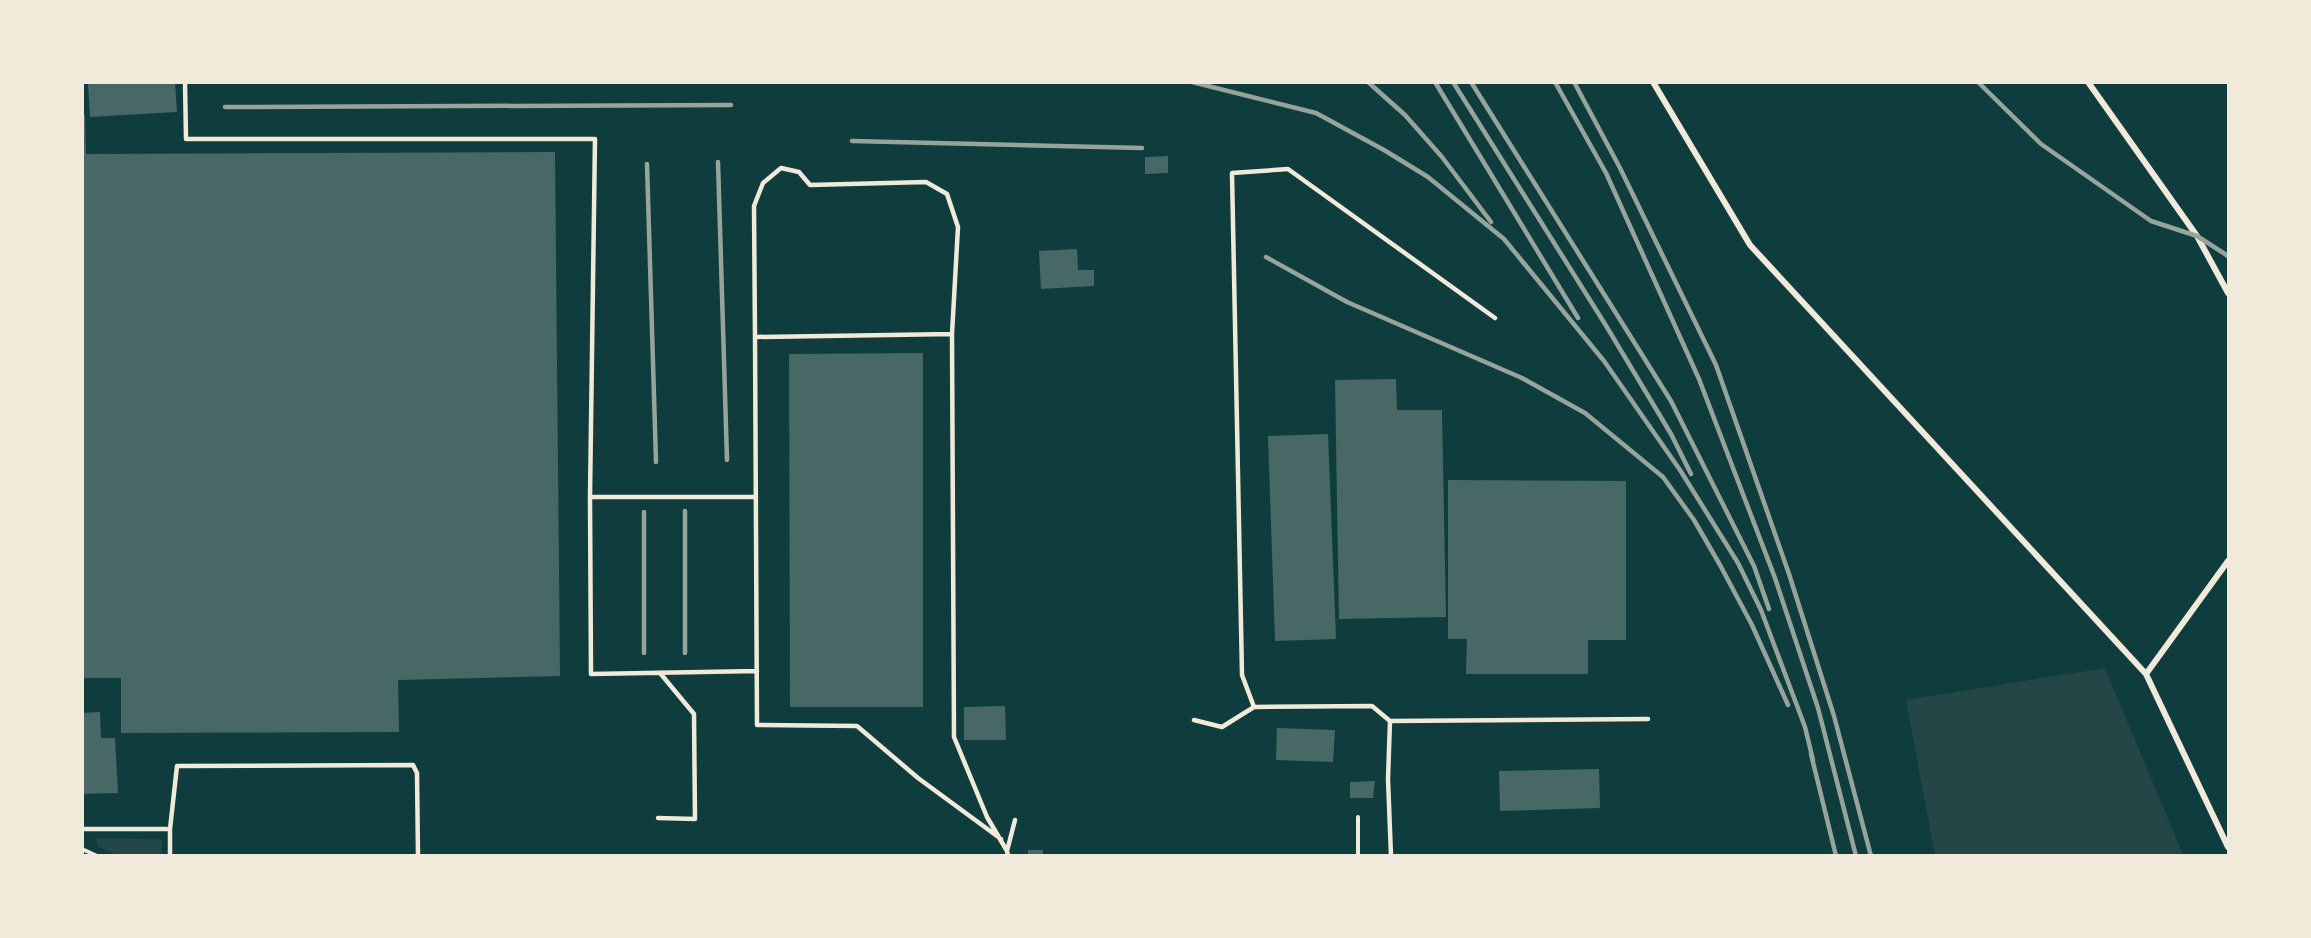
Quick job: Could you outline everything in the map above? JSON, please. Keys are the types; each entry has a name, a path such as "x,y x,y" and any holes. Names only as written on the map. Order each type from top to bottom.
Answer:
{"street":[{"path":"1653,82 1750,245 2146,674 2229,847"},
{"path":"2088,82 2197,236 2229,293"},
{"path":"2146,674 2229,561"}],"lane":[{"path":"185,82 186,139 595,139 590,496 591,674 757,671"},
{"path":"1001,839 918,778 857,726 757,725 754,206 763,183 781,168 799,172 810,185 926,182 947,194 958,226 952,334 954,737 987,817 1001,839 1008,853"},
{"path":"1254,707 1242,675 1232,173 1288,169 1495,318"},
{"path":"755,337 952,334"},
{"path":"590,496 756,497"},
{"path":"658,818 695,819 694,714 660,673"},
{"path":"1194,720 1222,727 1254,707 1372,706 1390,721 1648,719"},
{"path":"1390,721 1388,779 1390,855"},
{"path":"170,855 170,829 177,766 413,765 417,773 418,855"},
{"path":"1008,853 1015,820"},
{"path":"82,829 170,829"}],"path":[{"path":"1358,817 1358,855"},
{"path":"82,849 98,855"}],"shaded area":[{"path":"2105,668 2183,855 1935,855 1906,700"},
{"path":"97,838 162,839 162,855 117,855 97,846"}],"building":[{"path":"175,82 177,112 90,117 88,84"},
{"path":"82,115 85,115 86,154 555,152 560,676 398,680 399,732 121,733 121,678 82,678"},
{"path":"1168,156 1168,173 1145,174 1145,157"},
{"path":"1077,249 1078,270 1094,270 1094,286 1041,289 1039,251"},
{"path":"923,353 923,707 790,707 789,354"},
{"path":"1396,379 1397,410 1442,410 1446,617 1339,619 1335,380"},
{"path":"1328,434 1336,639 1275,641 1268,436"},
{"path":"1448,480 1626,481 1626,640 1588,640 1588,674 1466,674 1467,639 1448,639"},
{"path":"1005,706 1006,740 964,740 964,707"},
{"path":"100,712 101,738 115,738 118,793 82,794 82,713"},
{"path":"1277,728 1335,730 1333,762 1276,760"},
{"path":"1599,769 1600,808 1500,811 1499,771"},
{"path":"1375,781 1373,798 1350,798 1350,782"},
{"path":"1028,850 1043,850 1043,856 1028,856"}],"railway":[{"path":"1192,82 1316,113 1428,177 1504,239 1604,361 1680,470 1738,563 1761,610 1805,727 1813,760"},
{"path":"1368,82 1405,115 1442,157 1491,222"},
{"path":"1435,82 1578,318"},
{"path":"1453,82 1605,324 1671,434 1691,474"},
{"path":"1471,82 1671,401 1754,566 1769,609"},
{"path":"1555,82 1606,173 1699,379 1775,578 1818,708 1856,856"},
{"path":"1574,82 1620,168 1716,365 1789,574 1834,716 1871,856"},
{"path":"1978,82 2041,144 2151,221 2197,236 2228,256"},
{"path":"225,107 731,105"},
{"path":"852,141 1142,148"},
{"path":"718,162 727,460"},
{"path":"647,164 656,462"},
{"path":"1266,257 1347,302 1522,378 1585,413 1663,477 1694,520 1720,565 1752,625 1788,705"},
{"path":"685,511 685,653"},
{"path":"644,512 644,653"},
{"path":"1811,754 1836,856"}]}
